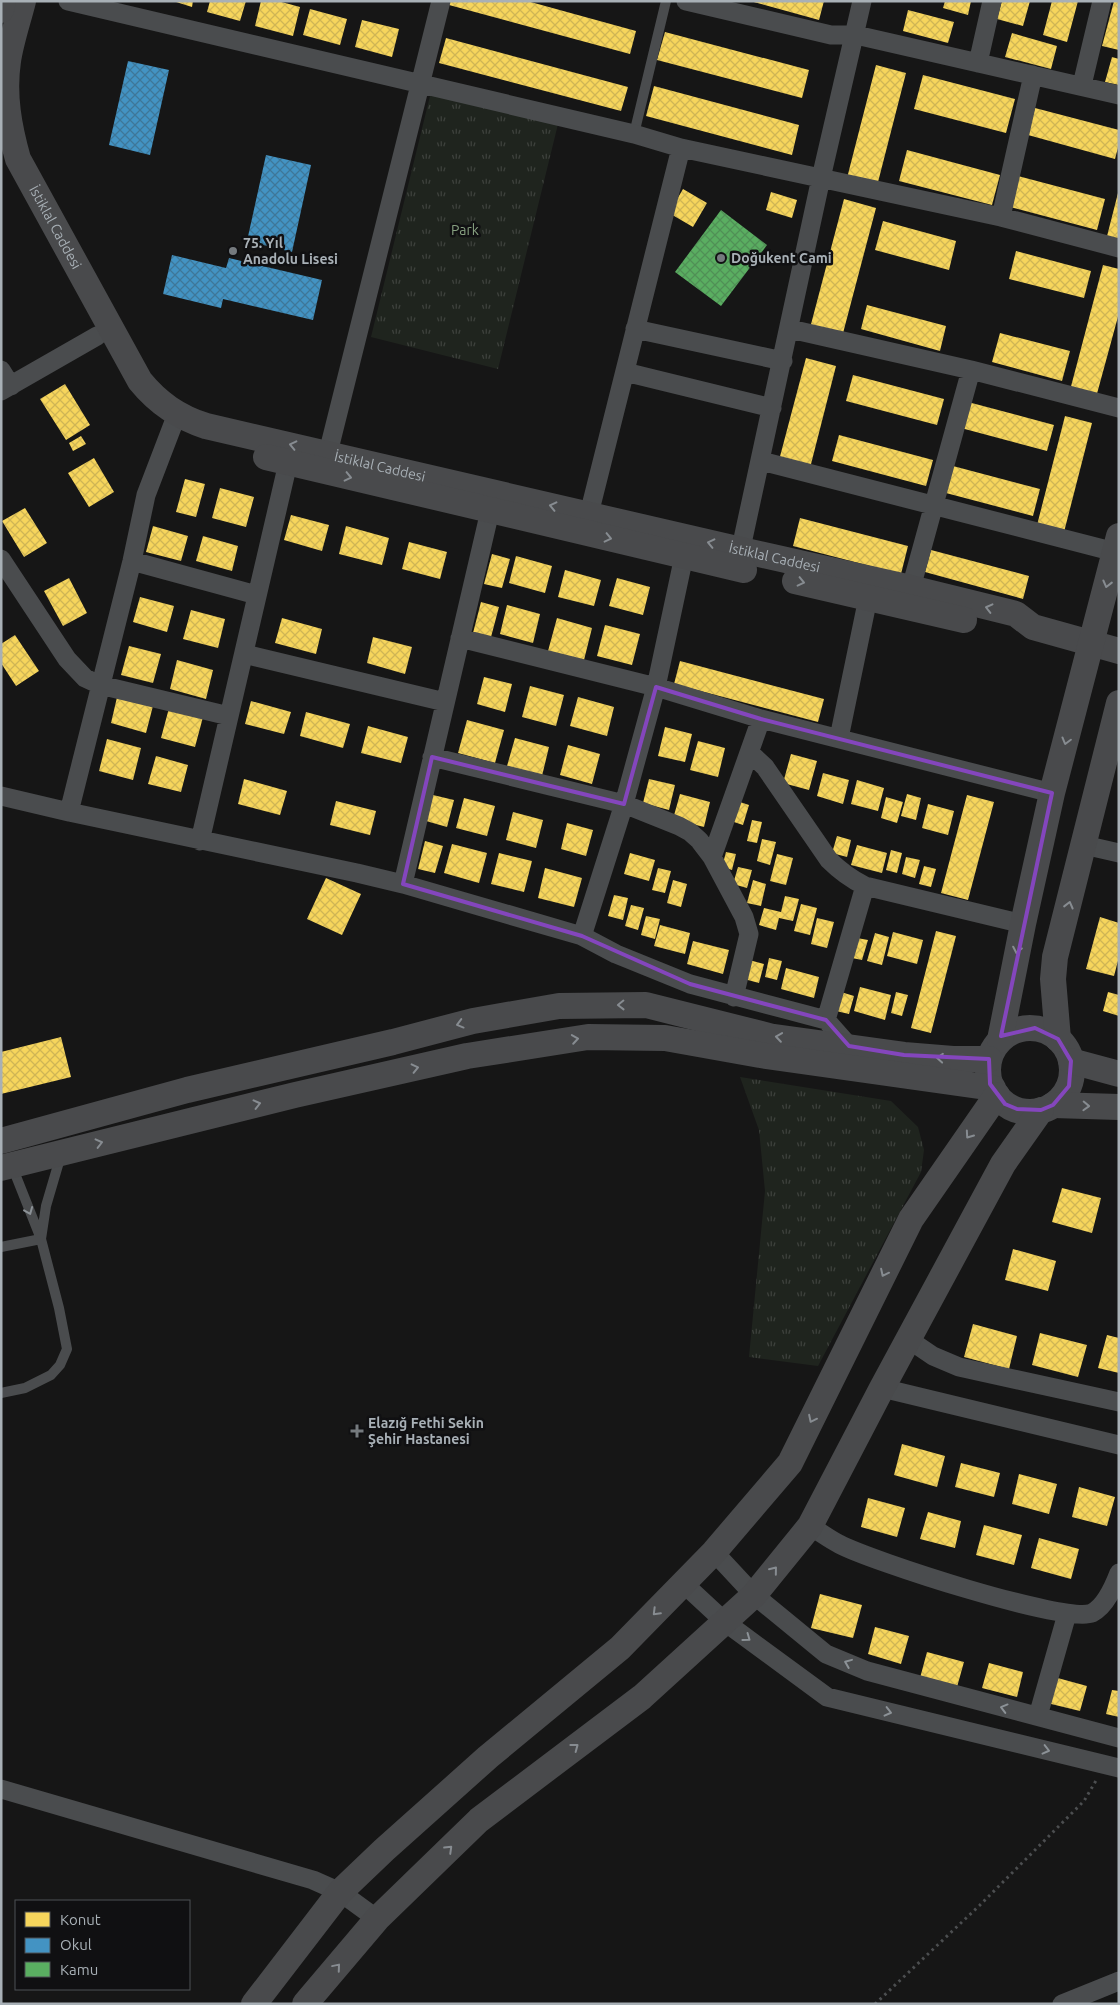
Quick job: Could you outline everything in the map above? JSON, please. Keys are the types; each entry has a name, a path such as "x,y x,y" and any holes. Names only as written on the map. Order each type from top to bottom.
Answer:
{"street":[{"path":"1,10 3,1"},
{"name":"İstiklal Caddesi","path":"23,1 8,60 6,81 6,107 18,159 140,381 162,405 173,421 203,442 684,556 738,559 911,588 1016,614 1033,627 1119,651"},
{"path":"68,1 634,134 681,148 1000,217 1119,248"},
{"path":"328,453 441,1"},
{"path":"686,1 831,35 856,35 1082,85 1119,95"},
{"path":"738,559 822,178 856,35 862,1"},
{"path":"978,62 992,1"},
{"path":"1082,85 1102,1"},
{"path":"1000,217 1033,75"},
{"path":"589,514 681,148"},
{"name":"İstiklal Caddesi","path":"1,162 123,383 131,395 155,420 206,426 589,514 868,598 1013,631 1033,627"},
{"path":"636,329 783,361"},
{"path":"790,329 971,370 1119,408"},
{"path":"4,382 97,336"},
{"path":"911,588 932,506 971,370"},
{"path":"625,372 772,408"},
{"path":"69,812 132,561 146,495 173,421"},
{"path":"761,461 932,506 1117,544 1052,793 995,1049 988,1071 995,1091 1006,1104 1017,1109 1029,1112 1047,1107 1119,1107"},
{"path":"200,841 288,462"},
{"path":"403,884 490,511"},
{"path":"582,936 624,804 656,687 684,556"},
{"path":"1,559 67,659 85,678 100,685 229,716"},
{"path":"132,561 257,596"},
{"path":"839,738 868,598"},
{"path":"460,638 656,687 762,719 1052,793"},
{"path":"244,654 445,702"},
{"path":"1058,1039 1053,979 1055,957 1117,714"},
{"path":"712,857 762,719"},
{"path":"750,753 765,767 829,860 840,872 865,886 1023,924"},
{"path":"432,757 624,804 690,832 712,857 748,926 749,934 734,997"},
{"path":"1,796 403,884 582,936 616,954 690,984 826,1020 849,1046"},
{"path":"1084,846 1119,853"},
{"path":"826,1020 865,886"},
{"path":"1,1141 187,1090 473,1021 559,1006 646,1005 773,1036 904,1055 953,1059 995,1049 1009,1033 1022,1028 1034,1028 1047,1032 1058,1039 1066,1049 1071,1061 1072,1074 1069,1086 1062,1096 1047,1107 1003,1164 810,1526 754,1595 642,1697 479,1820 377,1919 305,2004"},
{"path":"6,1167 296,1095 467,1056 588,1037 665,1038 760,1055 995,1091"},
{"path":"1071,1061 1119,1074"},
{"path":"254,2004 340,1892 488,1757 620,1648 714,1552 790,1463 911,1219 995,1091"},
{"path":"908,1339 933,1356 960,1367 1119,1402"},
{"path":"882,1388 1119,1445"},
{"path":"810,1526 840,1545 944,1583 1067,1614 1091,1613 1104,1602 1118,1574"},
{"path":"714,1552 754,1595 826,1654 867,1671 1119,1738"},
{"path":"684,1583 725,1622 827,1697 1111,1766"},
{"path":"1038,1716 1067,1614"},
{"path":"1,1788 313,1880 340,1892 377,1919"},
{"path":"1062,2004 1119,1981"}],"lane":[{"path":"634,134 666,1"},
{"path":"41,1239 46,1206 62,1152"},
{"path":"1,1393 25,1388 51,1375 60,1365 67,1349 59,1308 41,1239 6,1167"},
{"path":"1,1247 41,1239"}],"path":[{"path":"875,2004 980,1905 1084,1801 1094,1785 1111,1766"}],"highlighted area":[{"path":"656,687 761,719 1052,793 1001,1036 1035,1028 1058,1039 1071,1061 1069,1086 1053,1105 1041,1110 1017,1109 1005,1104 990,1084 989,1059 904,1055 849,1046 826,1020 690,984 582,936 403,884 432,757 624,804"}],"green space":[{"name":"Park","path":"431,92 558,124 498,369 371,337"},
{"path":"740,1077 891,1101 918,1127 924,1150 921,1172 818,1366 749,1357 765,1191 759,1130"}],"building: Konut":[{"path":"173,1 193,1 192,7"},
{"path":"210,1 246,1 240,21 207,12"},
{"path":"261,1 278,1 300,7 293,36 255,26"},
{"path":"450,1 527,1 636,31 630,54 449,5"},
{"path":"750,1 824,1 819,20"},
{"path":"945,1 971,1 968,15 943,8"},
{"path":"1002,1 1030,1 1023,26 997,19"},
{"path":"1052,1 1078,1 1067,42 1043,35"},
{"path":"1114,1 1119,1 1119,50 1102,46"},
{"path":"310,9 347,19 340,45 303,35"},
{"path":"908,10 954,22 948,43 903,31"},
{"path":"362,20 399,29 392,57 355,47"},
{"path":"665,32 809,70 802,98 657,60"},
{"path":"1012,33 1057,46 1051,69 1005,57"},
{"path":"446,38 628,87 621,111 439,63"},
{"path":"1112,57 1119,59 1119,85 1105,82"},
{"path":"876,65 906,73 877,186 847,178"},
{"path":"923,75 1015,99 1006,133 914,109"},
{"path":"654,86 799,125 792,155 646,116"},
{"path":"1035,108 1119,130 1119,144 1115,159 1028,135"},
{"path":"907,150 1000,175 992,205 899,181"},
{"path":"1018,176 1105,199 1097,230 1010,207"},
{"path":"683,189 707,203 693,227 669,213"},
{"path":"771,192 797,200 792,218 766,210"},
{"path":"1119,193 1119,247 1105,244"},
{"path":"844,199 876,208 842,337 810,328"},
{"path":"883,221 956,241 949,270 875,250"},
{"path":"1016,251 1091,271 1084,298 1009,279"},
{"path":"1103,265 1119,269 1119,313 1095,401 1069,394"},
{"path":"867,305 946,326 940,351 861,329"},
{"path":"1000,333 1070,351 1062,381 992,362"},
{"path":"806,358 836,366 809,472 778,464"},
{"path":"853,375 944,399 937,425 846,401"},
{"path":"65,384 90,425 66,440 40,399"},
{"path":"968,402 1054,425 1047,451 961,428"},
{"path":"1065,416 1092,423 1063,536 1036,529"},
{"path":"839,435 933,460 926,486 832,461"},
{"path":"81,436 86,444 73,451 69,443"},
{"path":"94,458 114,492 89,507 68,473"},
{"path":"953,466 1040,489 1033,516 946,493"},
{"path":"185,479 205,484 196,517 176,512"},
{"path":"220,488 254,497 246,527 212,518"},
{"path":"25,508 47,543 24,557 2,521"},
{"path":"291,515 329,525 322,551 284,540"},
{"path":"800,518 908,546 901,574 793,546"},
{"path":"153,526 188,536 181,561 146,552"},
{"path":"346,526 389,538 382,565 339,554"},
{"path":"203,536 238,546 232,571 196,561"},
{"path":"409,542 447,552 440,579 402,569"},
{"path":"931,550 1029,576 1023,599 925,572"},
{"path":"492,554 510,559 502,588 484,584"},
{"path":"516,556 552,566 545,593 509,583"},
{"path":"565,570 601,580 594,606 558,597"},
{"path":"69,578 87,613 63,626 44,591"},
{"path":"617,578 650,587 643,615 609,606"},
{"path":"140,597 174,606 167,632 133,622"},
{"path":"481,602 499,607 491,637 473,633"},
{"path":"507,605 540,614 533,643 500,634"},
{"path":"191,610 225,619 218,648 183,639"},
{"path":"282,618 322,629 316,654 275,643"},
{"path":"557,618 592,628 584,660 548,651"},
{"path":"605,625 640,634 632,665 597,656"},
{"path":"15,635 39,671 16,686 1,663 1,644"},
{"path":"373,637 412,647 405,674 367,663"},
{"path":"129,646 161,654 153,683 121,675"},
{"path":"177,660 213,670 206,699 170,689"},
{"path":"680,661 824,699 818,722 674,684"},
{"path":"484,677 512,684 505,712 477,704"},
{"path":"530,686 564,695 556,726 522,717"},
{"path":"118,693 154,702 146,733 111,723"},
{"path":"578,697 614,707 607,736 570,726"},
{"path":"251,701 291,712 284,734 245,724"},
{"path":"169,708 203,717 195,747 161,738"},
{"path":"306,712 350,724 343,748 300,736"},
{"path":"467,720 504,730 495,763 458,753"},
{"path":"368,726 408,737 401,763 361,753"},
{"path":"665,727 692,734 685,762 658,756"},
{"path":"515,738 549,747 542,776 507,766"},
{"path":"107,739 141,748 133,780 99,771"},
{"path":"698,741 725,748 718,777 690,770"},
{"path":"568,745 600,754 592,784 560,775"},
{"path":"791,754 817,761 809,790 783,783"},
{"path":"156,756 188,765 181,792 148,784"},
{"path":"823,773 849,780 843,804 817,796"},
{"path":"244,779 287,791 280,815 238,804"},
{"path":"649,779 675,785 669,810 643,803"},
{"path":"857,780 884,788 878,811 851,804"},
{"path":"680,794 710,802 704,827 673,819"},
{"path":"907,794 921,798 916,820 901,816"},
{"path":"433,795 454,800 447,827 426,821"},
{"path":"967,795 994,802 968,900 941,893"},
{"path":"886,797 903,802 897,823 881,818"},
{"path":"464,798 495,806 487,836 456,828"},
{"path":"336,801 376,811 370,835 330,825"},
{"path":"740,802 749,805 743,825 734,822"},
{"path":"928,804 954,811 948,835 922,828"},
{"path":"513,812 543,820 536,848 506,840"},
{"path":"752,820 762,822 757,843 747,841"},
{"path":"567,823 593,830 586,856 561,849"},
{"path":"837,836 851,840 847,857 832,853"},
{"path":"762,839 776,842 770,865 757,861"},
{"path":"425,841 443,846 435,873 418,869"},
{"path":"452,844 487,853 479,883 444,873"},
{"path":"857,845 887,853 882,873 851,865"},
{"path":"891,850 902,853 897,873 886,870"},
{"path":"726,852 736,854 732,870 722,867"},
{"path":"499,853 532,861 524,892 491,884"},
{"path":"630,853 655,860 649,881 624,874"},
{"path":"777,854 793,858 786,885 770,881"},
{"path":"906,857 920,860 915,878 902,874"},
{"path":"924,866 936,869 931,887 919,884"},
{"path":"738,867 752,870 747,888 733,884"},
{"path":"545,868 582,878 574,907 538,898"},
{"path":"658,868 671,871 665,893 652,890"},
{"path":"326,878 361,894 342,935 307,919"},
{"path":"673,880 687,884 681,907 667,903"},
{"path":"753,880 766,884 761,906 747,903"},
{"path":"614,895 628,898 623,920 608,916"},
{"path":"785,896 799,899 793,921 779,918 776,930 759,925 764,908 781,912"},
{"path":"801,904 817,908 810,935 794,931"},
{"path":"631,905 644,908 638,930 625,926"},
{"path":"646,916 660,919 655,939 641,935"},
{"path":"1100,917 1119,923 1119,957 1114,976 1086,969"},
{"path":"817,918 834,922 827,948 811,944"},
{"path":"660,925 690,933 685,954 654,946"},
{"path":"936,931 956,936 931,1033 911,1028"},
{"path":"893,932 923,940 917,964 887,956"},
{"path":"875,933 889,937 882,965 867,961"},
{"path":"857,938 868,940 862,960 852,958"},
{"path":"693,941 729,950 723,974 687,964"},
{"path":"769,958 782,961 777,980 765,977"},
{"path":"749,960 764,964 759,983 744,979"},
{"path":"786,968 819,977 814,998 781,989"},
{"path":"860,987 891,995 885,1020 854,1011"},
{"path":"841,992 854,996 849,1014 836,1011"},
{"path":"896,992 908,995 902,1016 891,1013"},
{"path":"1108,992 1119,995 1119,1016 1103,1011"},
{"path":"61,1037 71,1077 1,1094 1,1052"},
{"path":"1062,1188 1101,1198 1092,1233 1052,1222"},
{"path":"1013,1249 1056,1261 1048,1291 1005,1280"},
{"path":"973,1324 1017,1336 1009,1369 964,1357"},
{"path":"1040,1333 1087,1345 1078,1377 1032,1365"},
{"path":"1107,1335 1119,1338 1119,1373 1098,1368"},
{"path":"902,1444 945,1456 937,1487 894,1475"},
{"path":"961,1463 1000,1473 994,1497 955,1487"},
{"path":"1019,1474 1057,1484 1049,1514 1012,1504"},
{"path":"1079,1487 1115,1497 1107,1526 1072,1517"},
{"path":"868,1498 905,1508 897,1537 861,1527"},
{"path":"928,1512 961,1521 955,1548 920,1539"},
{"path":"984,1525 1022,1535 1014,1565 976,1555"},
{"path":"1039,1538 1079,1549 1071,1579 1031,1568"},
{"path":"820,1594 862,1605 853,1638 811,1628"},
{"path":"875,1627 909,1636 901,1664 868,1654"},
{"path":"927,1652 964,1662 957,1687 920,1678"},
{"path":"989,1663 1023,1672 1017,1697 982,1688"},
{"path":"1054,1677 1087,1686 1080,1711 1047,1703"},
{"path":"1112,1690 1119,1691 1119,1717 1106,1714"}],"building: Okul":[{"path":"128,61 169,70 150,155 109,145"},
{"path":"266,155 311,165 292,252 247,241"},
{"path":"172,255 226,268 229,258 322,280 313,320 223,299 221,308 163,294"}],"building: Kamu":[{"name":"Doğukent Cami","path":"721,210 767,245 721,306 675,272"}],"place":[{"name":"75. Yıl Anadolu Lisesi","path":"233,251"},
{"name":"Doğukent Cami","path":"721,258"},
{"name":"Elazığ Fethi Sekin Şehir Hastanesi","path":"357,1431"}]}
